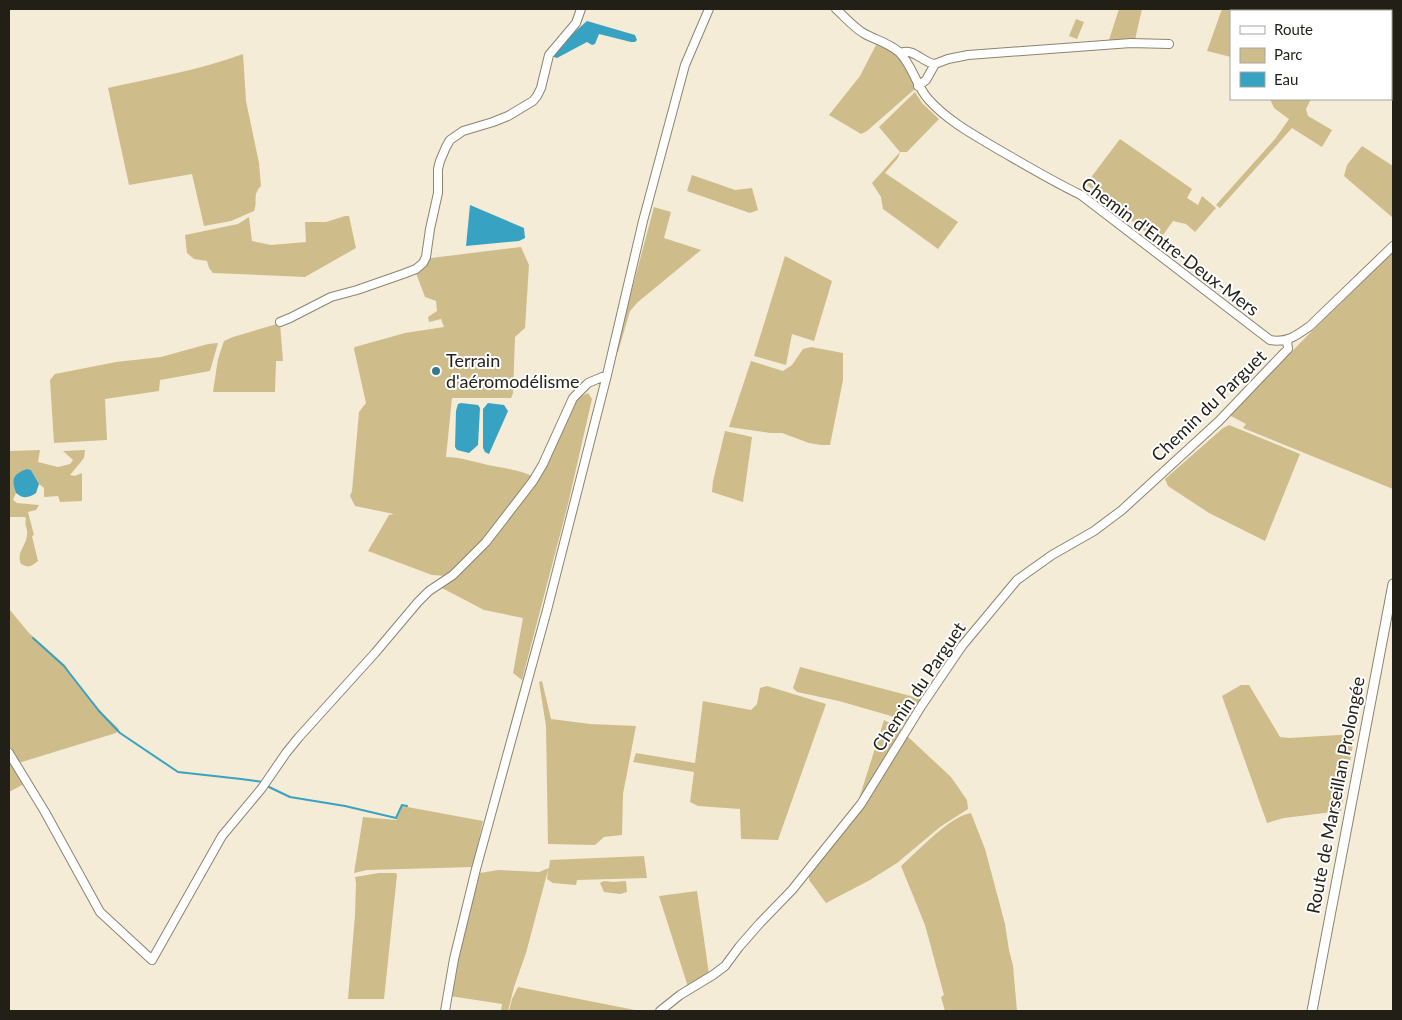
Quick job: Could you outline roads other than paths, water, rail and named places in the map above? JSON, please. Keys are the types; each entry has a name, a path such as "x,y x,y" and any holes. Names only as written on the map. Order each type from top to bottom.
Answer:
{"main road":[{"name":"Route de Marseillan Prolongée","path":"1312,1011 1393,584"}],"street":[{"path":"280,322 330,297 403,274 416,269 423,263 426,257 438,193 438,170 450,140 463,131 508,116 537,96 541,88 549,55 576,23 581,9"},
{"path":"445,1011 454,959 476,869 547,610 607,375 643,221 683,74 709,9"},
{"name":"Chemin d'Entre-Deux-Mers","path":"836,9 863,34 890,45 900,53 918,86 929,100 962,128 1058,184 1081,195 1260,334 1270,340 1280,342 1287,340"},
{"path":"900,53 908,51 929,64 935,64 968,55 1131,43 1169,44"},
{"path":"918,86 926,80 935,64"},
{"path":"1287,340 1310,326 1393,246"},
{"name":"Chemin du Parguet","path":"660,1011 680,995 725,966 755,929 792,890 861,804 922,705 962,646 1016,580 1052,555 1094,531 1122,510 1219,421 1288,349 1287,340"},
{"path":"9,753 45,812 100,912 152,960 222,836 262,788 299,737 418,602 453,575 486,542 538,473 573,398 588,383 607,375"}],"water":[{"path":"587,21 635,35 637,40 631,42 599,34 595,44 592,45 587,42 557,58 554,57 561,44"},
{"path":"470,205 524,228 525,238 519,241 466,246"},
{"path":"488,403 504,405 508,411 489,454 483,448 483,409"},
{"path":"458,404 478,405 480,408 478,445 469,453 457,450 455,447 456,411"},
{"path":"27,469 31,470 39,484 36,493 24,497 16,493 14,478"}],"waterway":[{"path":"33,638 64,666 99,711 120,733 178,772 263,782"},
{"path":"269,787 290,797 345,806 396,818 402,805 407,806"}],"place":[{"name":"Terrain d'aéromodélisme","path":"436,371"}]}
